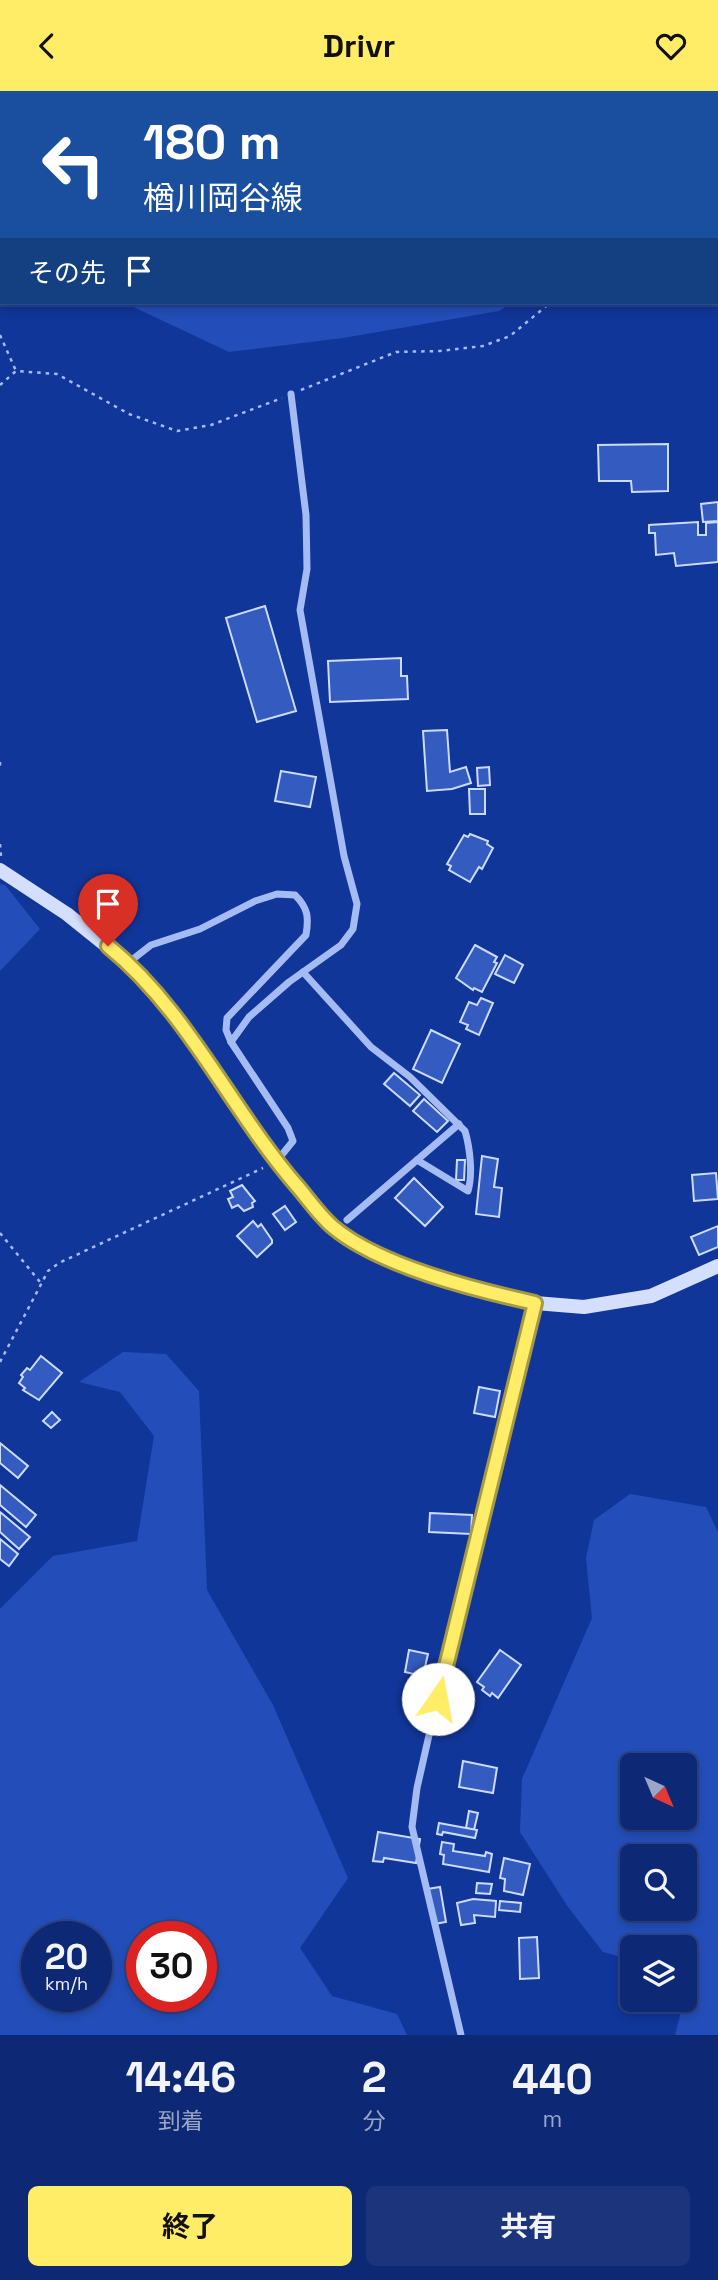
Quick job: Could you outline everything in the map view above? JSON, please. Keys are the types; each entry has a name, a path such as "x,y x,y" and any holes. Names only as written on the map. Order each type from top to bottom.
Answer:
{"main road":[{"path":"0,870 67,914 128,963 181,1025 276,1162 332,1227 376,1254 425,1273 535,1303 584,1307 651,1296 718,1266"}],"street":[{"path":"231,1042 249,1017 341,944 353,929 358,904 344,856 300,610 307,569 306,515 291,394"},
{"path":"128,963 151,945 200,929 255,901 277,894 295,895 306,907 309,919 306,935 227,1018 226,1030 231,1042 288,1128 293,1142 276,1162"},
{"path":"303,972 371,1048 411,1077 465,1131 471,1182 468,1191 416,1160"},
{"path":"347,1220 459,1124"},
{"path":"461,2035 412,1826 417,1788 447,1656 535,1303"}],"path":[{"path":"0,385 16,370 57,374 129,414 177,431 211,425 396,352 482,346 510,336 548,305"},
{"path":"0,335 16,370"},
{"path":"0,762 0,768"},
{"path":"0,844 0,863"},
{"path":"0,1362 41,1282 48,1271 59,1263 276,1162"},
{"path":"0,1233 41,1282"}],"shaded area":[{"path":"129,305 508,305 499,311 343,338 229,352"},
{"path":"0,884 5,885 40,929 0,971"},
{"path":"123,1352 166,1354 199,1391 207,1590 273,1705 348,1878 300,1948 332,1996 397,2014 407,2035 0,2035 0,1609 53,1556 137,1541 154,1436 120,1392 79,1382"},
{"path":"630,1494 706,1507 718,1532 718,2035 675,2035 681,2012 697,2012 697,1935 620,1935 620,1957 603,1952 568,1907 520,1832 522,1779 592,1618 586,1558 594,1520"}],"building":[{"path":"668,444 668,491 632,492 631,481 599,481 598,445"},
{"path":"718,502 718,521 703,522 701,504"},
{"path":"698,522 698,535 706,535 706,523 718,522 718,562 676,566 674,553 656,555 655,533 649,533 649,525"},
{"path":"265,606 296,711 257,722 226,618"},
{"path":"401,658 401,676 407,676 408,699 330,702 328,661"},
{"path":"447,730 450,772 466,767 471,783 452,789 427,791 423,731"},
{"path":"489,767 490,785 478,786 477,768"},
{"path":"281,771 316,777 310,807 275,801"},
{"path":"469,789 485,789 485,814 470,814"},
{"path":"470,834 488,841 487,844 493,848 482,869 479,867 470,882 449,870 451,866 447,864 464,835 468,837"},
{"path":"475,945 497,957 494,962 497,963 482,992 474,988 473,990 456,978"},
{"path":"505,955 523,965 514,983 495,974"},
{"path":"481,998 493,1003 479,1035 466,1029 468,1025 460,1022 469,1002 477,1005"},
{"path":"431,1030 460,1044 442,1083 413,1069"},
{"path":"394,1073 420,1095 410,1106 384,1084"},
{"path":"424,1099 448,1121 437,1132 413,1111"},
{"path":"482,1156 498,1159 494,1187 502,1188 499,1217 476,1214"},
{"path":"457,1160 465,1160 464,1180 456,1180"},
{"path":"716,1173 718,1199 694,1201 692,1175"},
{"path":"414,1178 443,1207 425,1226 395,1198"},
{"path":"242,1185 255,1201 252,1203 253,1207 244,1211 238,1205 232,1208 228,1199 233,1197 230,1191"},
{"path":"285,1206 296,1222 285,1230 273,1214"},
{"path":"253,1221 258,1227 261,1224 272,1240 257,1257 237,1236"},
{"path":"718,1226 718,1247 699,1255 691,1237"},
{"path":"41,1356 62,1373 39,1400 23,1390 25,1388 19,1383 23,1377 21,1375 27,1368 30,1370"},
{"path":"479,1387 500,1391 495,1417 474,1413"},
{"path":"52,1412 60,1420 51,1428 43,1421"},
{"path":"0,1443 28,1466 18,1478 0,1463"},
{"path":"0,1485 36,1515 26,1527 0,1505"},
{"path":"0,1512 30,1537 19,1549 0,1532"},
{"path":"430,1513 472,1515 471,1534 429,1532"},
{"path":"0,1539 18,1554 9,1566 0,1559"},
{"path":"409,1650 428,1654 423,1676 405,1672"},
{"path":"500,1650 521,1665 498,1698 482,1690 484,1687 477,1682"},
{"path":"425,1673 439,1676 435,1694 415,1690 418,1675 424,1677"},
{"path":"463,1761 497,1768 493,1793 459,1787"},
{"path":"469,1811 478,1813 474,1830 466,1828"},
{"path":"439,1823 477,1830 475,1838 443,1832 442,1835 437,1834"},
{"path":"378,1832 420,1839 416,1863 384,1858 383,1862 373,1861"},
{"path":"442,1842 454,1844 453,1851 485,1856 486,1852 492,1854 489,1872 443,1864 444,1855 440,1854"},
{"path":"504,1858 530,1864 523,1895 504,1891 505,1879 500,1878"},
{"path":"477,1883 492,1884 490,1894 476,1893"},
{"path":"440,1887 446,1922 434,1924 427,1889"},
{"path":"473,1899 496,1901 495,1917 474,1915 475,1923 461,1925 457,1903"},
{"path":"500,1901 521,1903 520,1912 499,1910"},
{"path":"537,1937 539,1978 520,1979 519,1938"}],"route":[{"path":"108,946 150,986 181,1025 276,1162 332,1227 376,1254 425,1273 535,1303 438,1699"}]}
